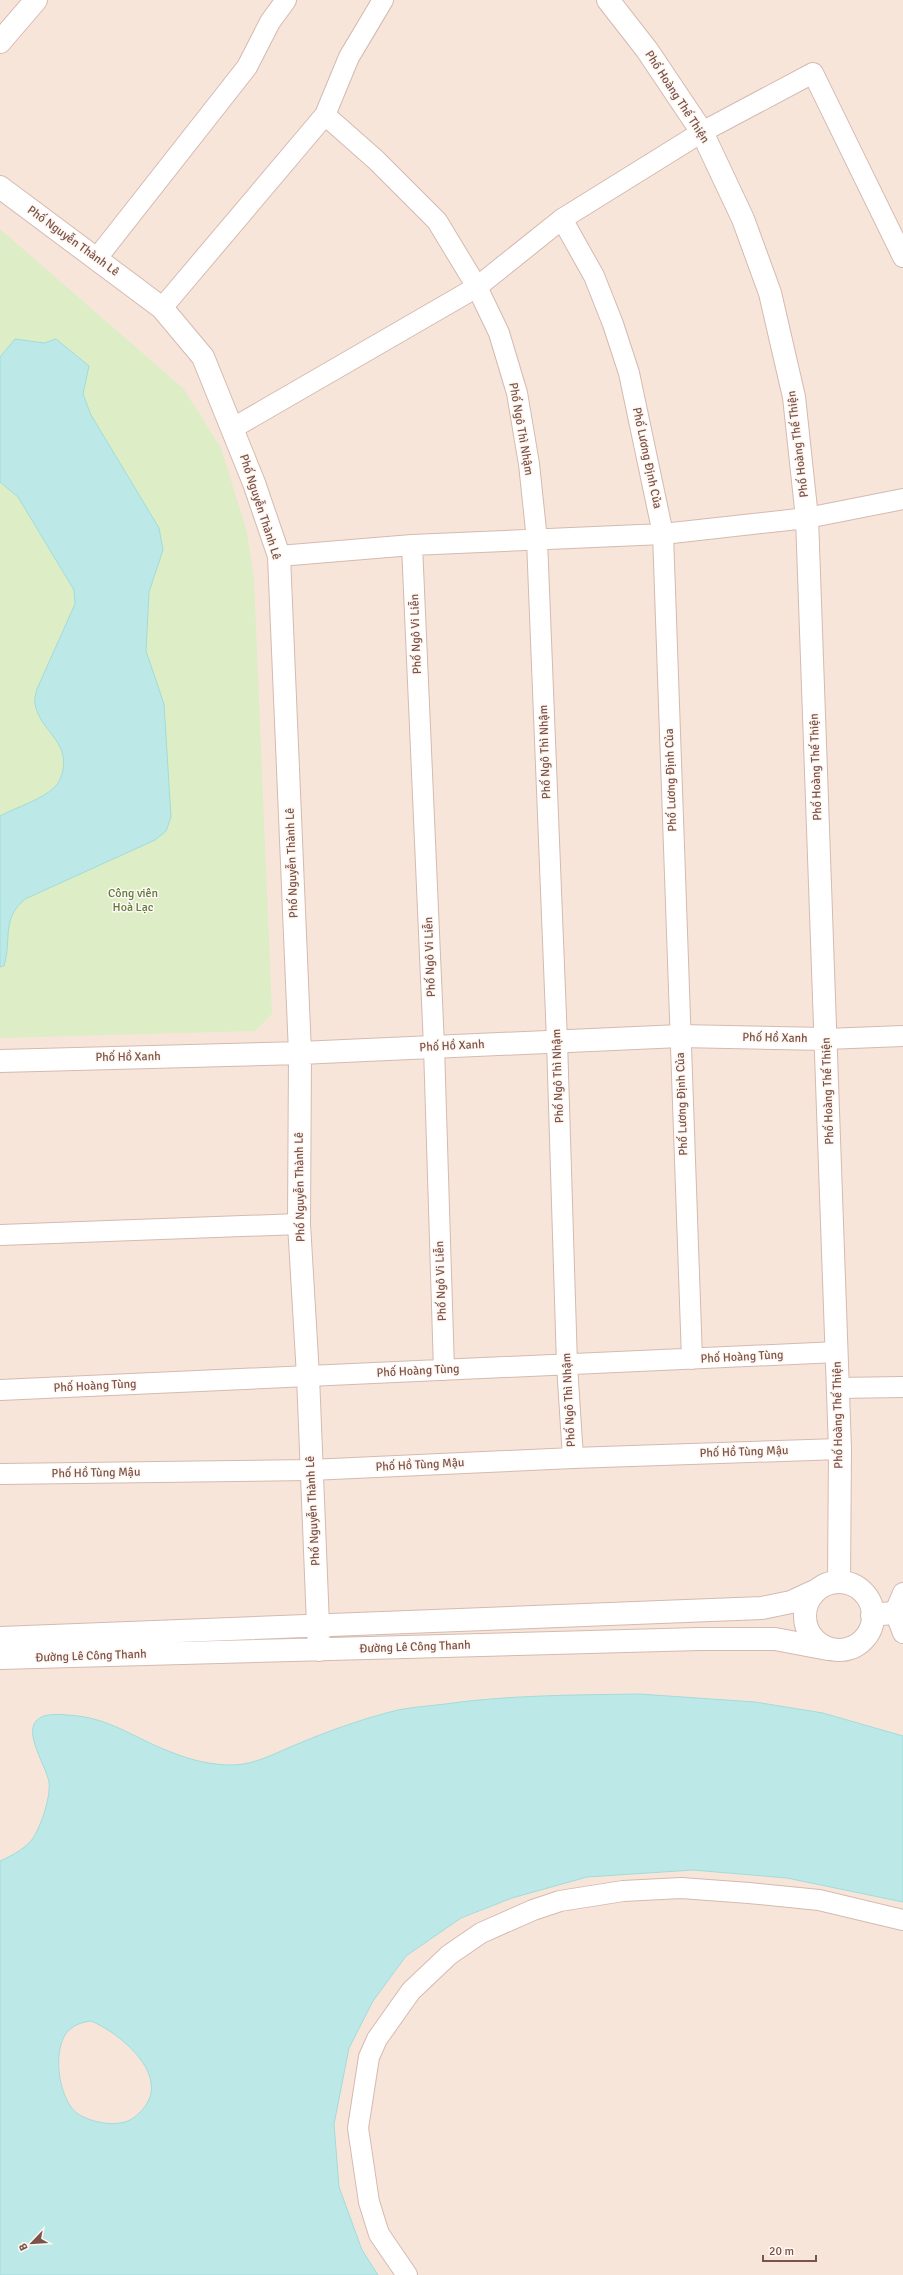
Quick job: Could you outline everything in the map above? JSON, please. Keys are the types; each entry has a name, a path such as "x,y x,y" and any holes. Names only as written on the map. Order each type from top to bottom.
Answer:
{"street":[{"path":"0,42 36,0"},
{"path":"97,258 247,67 270,22 286,0"},
{"path":"162,308 325,115 349,57 383,0"},
{"name":"Phố Hoàng Thế Thiện","path":"608,0 647,50 702,132 744,219 770,293 794,397 807,518 840,1449 839,1582"},
{"path":"233,428 478,287 562,219 702,132 813,73 903,257"},
{"name":"Phố Ngô Thì Nhậm","path":"325,115 376,160 437,221 478,287 499,333 517,393 529,464 536,540 557,1041 567,1365 573,1458"},
{"name":"Phố Nguyễn Thành Lê","path":"0,187 162,308 204,357 233,428 279,556 300,1053 299,1224 308,1376 310,1470 319,1650"},
{"name":"Phố Lương Định Của","path":"562,219 594,276 613,324 629,373 663,534 692,1359"},
{"path":"279,556 412,545 663,534 807,518 903,499"},
{"name":"Phố Ngô Vi Liễn","path":"412,545 434,1047 444,1370"},
{"name":"Phố Hồ Xanh","path":"0,1061 300,1053 680,1036 826,1039 903,1036"},
{"path":"0,1235 299,1224"},
{"name":"Phố Hoàng Tùng","path":"0,1390 837,1352"},
{"path":"838,1388 903,1387"},
{"name":"Phố Hồ Tùng Mậu","path":"0,1474 310,1470 573,1458 840,1449"},
{"path":"839,1582 857,1587 865,1594 870,1604 874,1620 867,1635 860,1643 840,1651 828,1649 818,1644 810,1635 805,1624 805,1612 808,1601 815,1591 825,1585 839,1582"},
{"name":"Đường Lê Công Thanh","path":"0,1638 762,1608 791,1602 815,1591"},
{"path":"872,1615 900,1606 903,1633"},
{"name":"Đường Lê Công Thanh","path":"0,1658 753,1639 775,1639 828,1649"},
{"path":"407,2275 379,2234 369,2202 358,2128 369,2057 377,2039 411,1991 456,1951 480,1933 533,1910 560,1901 623,1892 681,1888 819,1900 903,1920"}],"shaded area":[{"path":"0,0 903,0 903,2275 0,2275"}],"green space":[{"name":"Công viên Hoà Lạc","path":"0,229 184,389 221,448 247,532 254,579 272,1014 255,1031 0,1038"}],"water":[{"path":"15,339 44,343 56,339 89,366 83,394 91,415 159,528 163,550 149,592 146,651 164,704 171,817 166,831 155,840 25,899 13,914 10,922 4,966 0,967 0,816 36,800 49,792 61,777 63,770 63,759 61,750 58,743 42,721 35,701 37,689 75,604 74,590 18,497 0,482 0,357"},
{"path":"639,1694 755,1702 823,1713 903,1736 903,1902 787,1878 693,1870 587,1877 512,1898 461,1918 406,1956 373,2001 349,2048 334,2124 339,2187 362,2250 378,2275 0,2275 0,1861 16,1853 30,1842 41,1822 47,1805 49,1782 35,1746 33,1728 36,1721 44,1716 56,1714 96,1720 121,1729 157,1746 201,1762 232,1765 250,1763 336,1729 398,1710 415,1707 469,1701 542,1696","holes":["91,2021 114,2034 137,2055 145,2067 150,2080 151,2092 146,2105 137,2115 125,2122 113,2124 101,2122 78,2114 71,2107 62,2086 59,2073 59,2060 63,2038 74,2026 82,2023"]}]}
